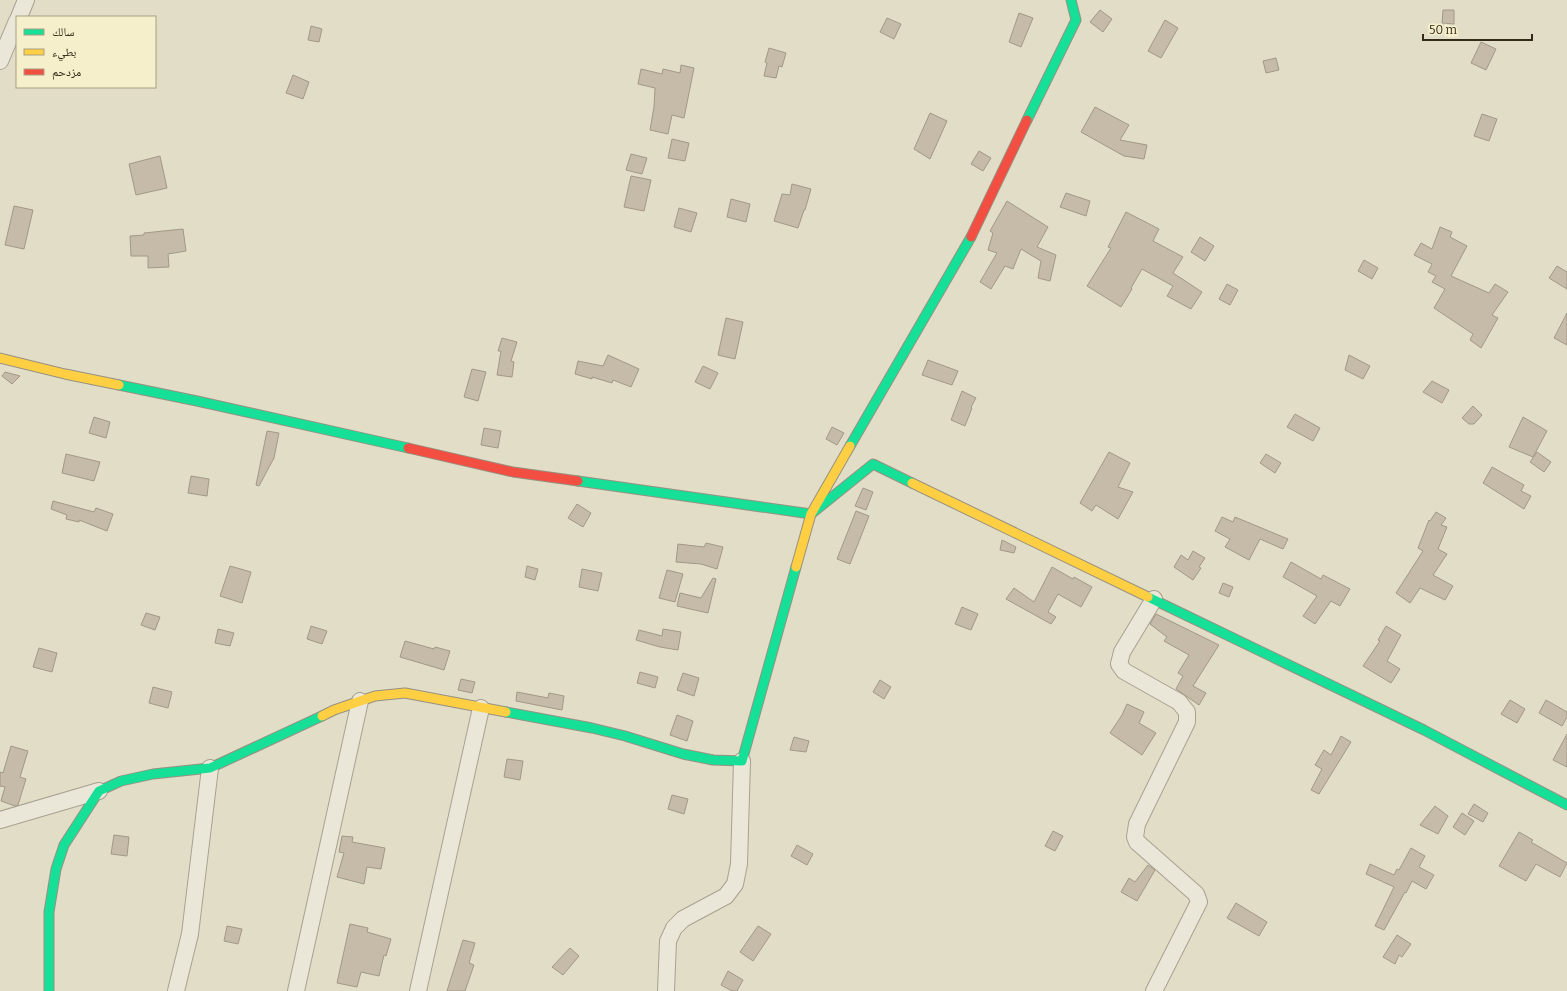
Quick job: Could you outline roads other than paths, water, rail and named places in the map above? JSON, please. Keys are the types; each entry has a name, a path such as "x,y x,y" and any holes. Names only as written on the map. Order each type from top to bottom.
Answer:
{"street":[{"path":"19,16 26,0"},
{"path":"666,991 668,941 674,928 683,918 726,896 735,884 739,864 742,761 811,514 969,242 1076,20 1071,0"},
{"path":"0,61 16,23"},
{"path":"0,358 65,374 197,401 513,472 811,514 873,464 1424,730 1567,805"},
{"path":"1154,599 1122,652 1119,664 1124,671 1180,702 1187,712 1187,722 1138,824 1135,837 1137,842 1196,894 1199,902 1154,991"},
{"path":"0,820 99,791 121,781 153,774 210,768 334,710 375,696 405,694 592,728 625,736 670,750 705,758 742,761"},
{"path":"296,991 360,701"},
{"path":"418,991 481,708"},
{"path":"176,991 190,934 210,768"},
{"path":"49,991 49,912 56,869 64,845 99,791"}]}
